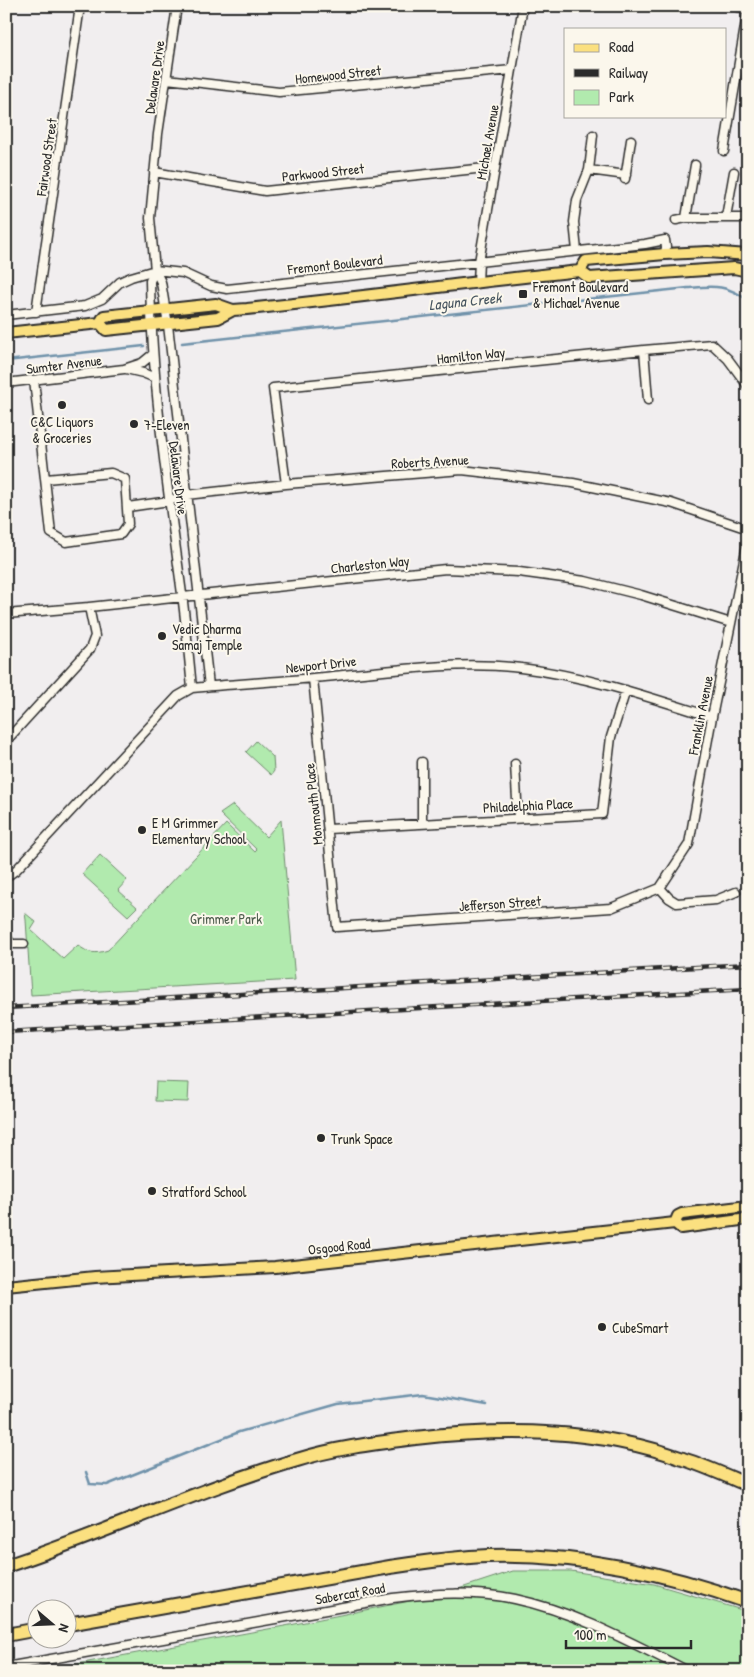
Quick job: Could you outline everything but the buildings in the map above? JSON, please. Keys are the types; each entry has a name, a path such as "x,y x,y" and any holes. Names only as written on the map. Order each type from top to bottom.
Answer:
{"highway":[{"path":"6,1566 256,1473 299,1459 345,1448 433,1436 485,1432 533,1432 621,1442 682,1458 748,1485"},
{"path":"78,1622 441,1559 489,1556 581,1560 625,1567 708,1587 748,1602"},
{"path":"6,1635 28,1631"}],"main road":[{"path":"580,271 586,261 708,252 748,255"},
{"path":"100,323 106,330 168,325 218,318 233,310 349,299 580,271 589,278 734,268 748,271"},
{"path":"100,323 104,316 216,304 233,310"},
{"path":"6,334 100,323"},
{"name":"Osgood Road","path":"674,1223 678,1216 682,1214 748,1206"},
{"name":"Osgood Road","path":"6,1286 95,1277 275,1268 674,1223 681,1228 748,1219"}],"street":[{"name":"Fairwood Street","path":"36,312 80,6"},
{"name":"Delaware Drive","path":"177,6 154,172 150,218 155,270 161,282 168,325 209,686"},
{"name":"Michael Avenue","path":"478,282 478,262 523,6"},
{"path":"724,151 748,9 733,6"},
{"name":"Homewood Street","path":"167,79 279,92 512,70"},
{"path":"577,251 574,222 577,200 589,170 593,136"},
{"path":"589,170 625,177 631,140"},
{"path":"686,218 695,165"},
{"name":"Parkwood Street","path":"154,172 265,191 495,167"},
{"path":"726,217 734,172"},
{"path":"676,220 686,218 748,218"},
{"name":"Fremont Boulevard","path":"6,315 94,304 120,282 155,270 183,273 211,286 227,289 644,244 662,240 665,240 665,254"},
{"name":"Delaware Drive","path":"155,270 150,281 150,311 155,378 192,688"},
{"name":"Hamilton Way","path":"286,484 273,388 712,344 728,359 748,386"},
{"path":"644,350 648,400"},
{"name":"Sumter Avenue","path":"6,383 124,369 142,363 153,354"},
{"name":"Sumter Avenue","path":"124,369 140,372 155,378"},
{"path":"34,380 51,533 66,542 121,534 128,524 125,480 111,473 46,479"},
{"name":"Roberts Avenue","path":"128,507 169,501 186,495 286,484 462,470 573,483 662,501 748,529"},
{"name":"Franklin Avenue","path":"660,888 689,844 712,717 748,540"},
{"name":"Charleston Way","path":"6,614 446,569 519,572 585,581 641,595 731,623"},
{"path":"6,741 90,649 95,636 89,607"},
{"name":"Newport Drive","path":"6,878 16,870 178,696 192,688 425,666 520,668 566,676 626,690 712,717"},
{"name":"Monmouth Place","path":"313,678 338,927"},
{"name":"Philadelphia Place","path":"328,829 602,814 611,737 626,690"},
{"path":"422,762 422,824"},
{"path":"515,764 518,818"},
{"path":"660,888 677,903 716,900 736,892"},
{"name":"Jefferson Street","path":"338,927 611,908 660,888"},
{"path":"6,936 9,945 24,944"},
{"name":"Sabercat Road","path":"6,1667 393,1598 455,1593 515,1599 578,1618 688,1671"}],"green space":[{"path":"256,741 273,757 274,771 271,775 246,752"},
{"name":"Grimmer Park","path":"233,805 266,837 281,820 295,980 31,995 25,913 36,922 31,930 63,959 78,945 92,952 108,950 226,824 255,852 257,850 220,814"},
{"path":"100,855 127,880 118,890 137,907 128,916 82,874 90,865 93,867 91,865"},
{"path":"156,1082 189,1083 188,1102 155,1101"},
{"path":"513,1571 571,1571 654,1584 742,1610 748,1613 748,1671 39,1671 290,1625 440,1595"}],"waterway":[{"name":"Laguna Creek","path":"182,343 697,287 719,287 733,291 748,300"},
{"name":"Laguna Creek","path":"6,361 144,346"},
{"path":"86,1472 90,1484 107,1485 239,1432 338,1404 423,1394 487,1405"}],"railway":[{"path":"6,1008 748,964"},
{"path":"6,1032 748,989"}],"place":[{"name":"Fremont Boulevard & Michael Avenue","path":"523,294"},
{"name":"C&C Liquors & Groceries","path":"62,405"},
{"name":"7-Eleven","path":"134,424"},
{"name":"Vedic Dharma Samaj Temple","path":"162,636"},
{"name":"E M Grimmer Elementary School","path":"142,830"},
{"name":"Trunk Space","path":"321,1138"},
{"name":"Stratford School","path":"152,1191"},
{"name":"CubeSmart","path":"602,1327"}]}
